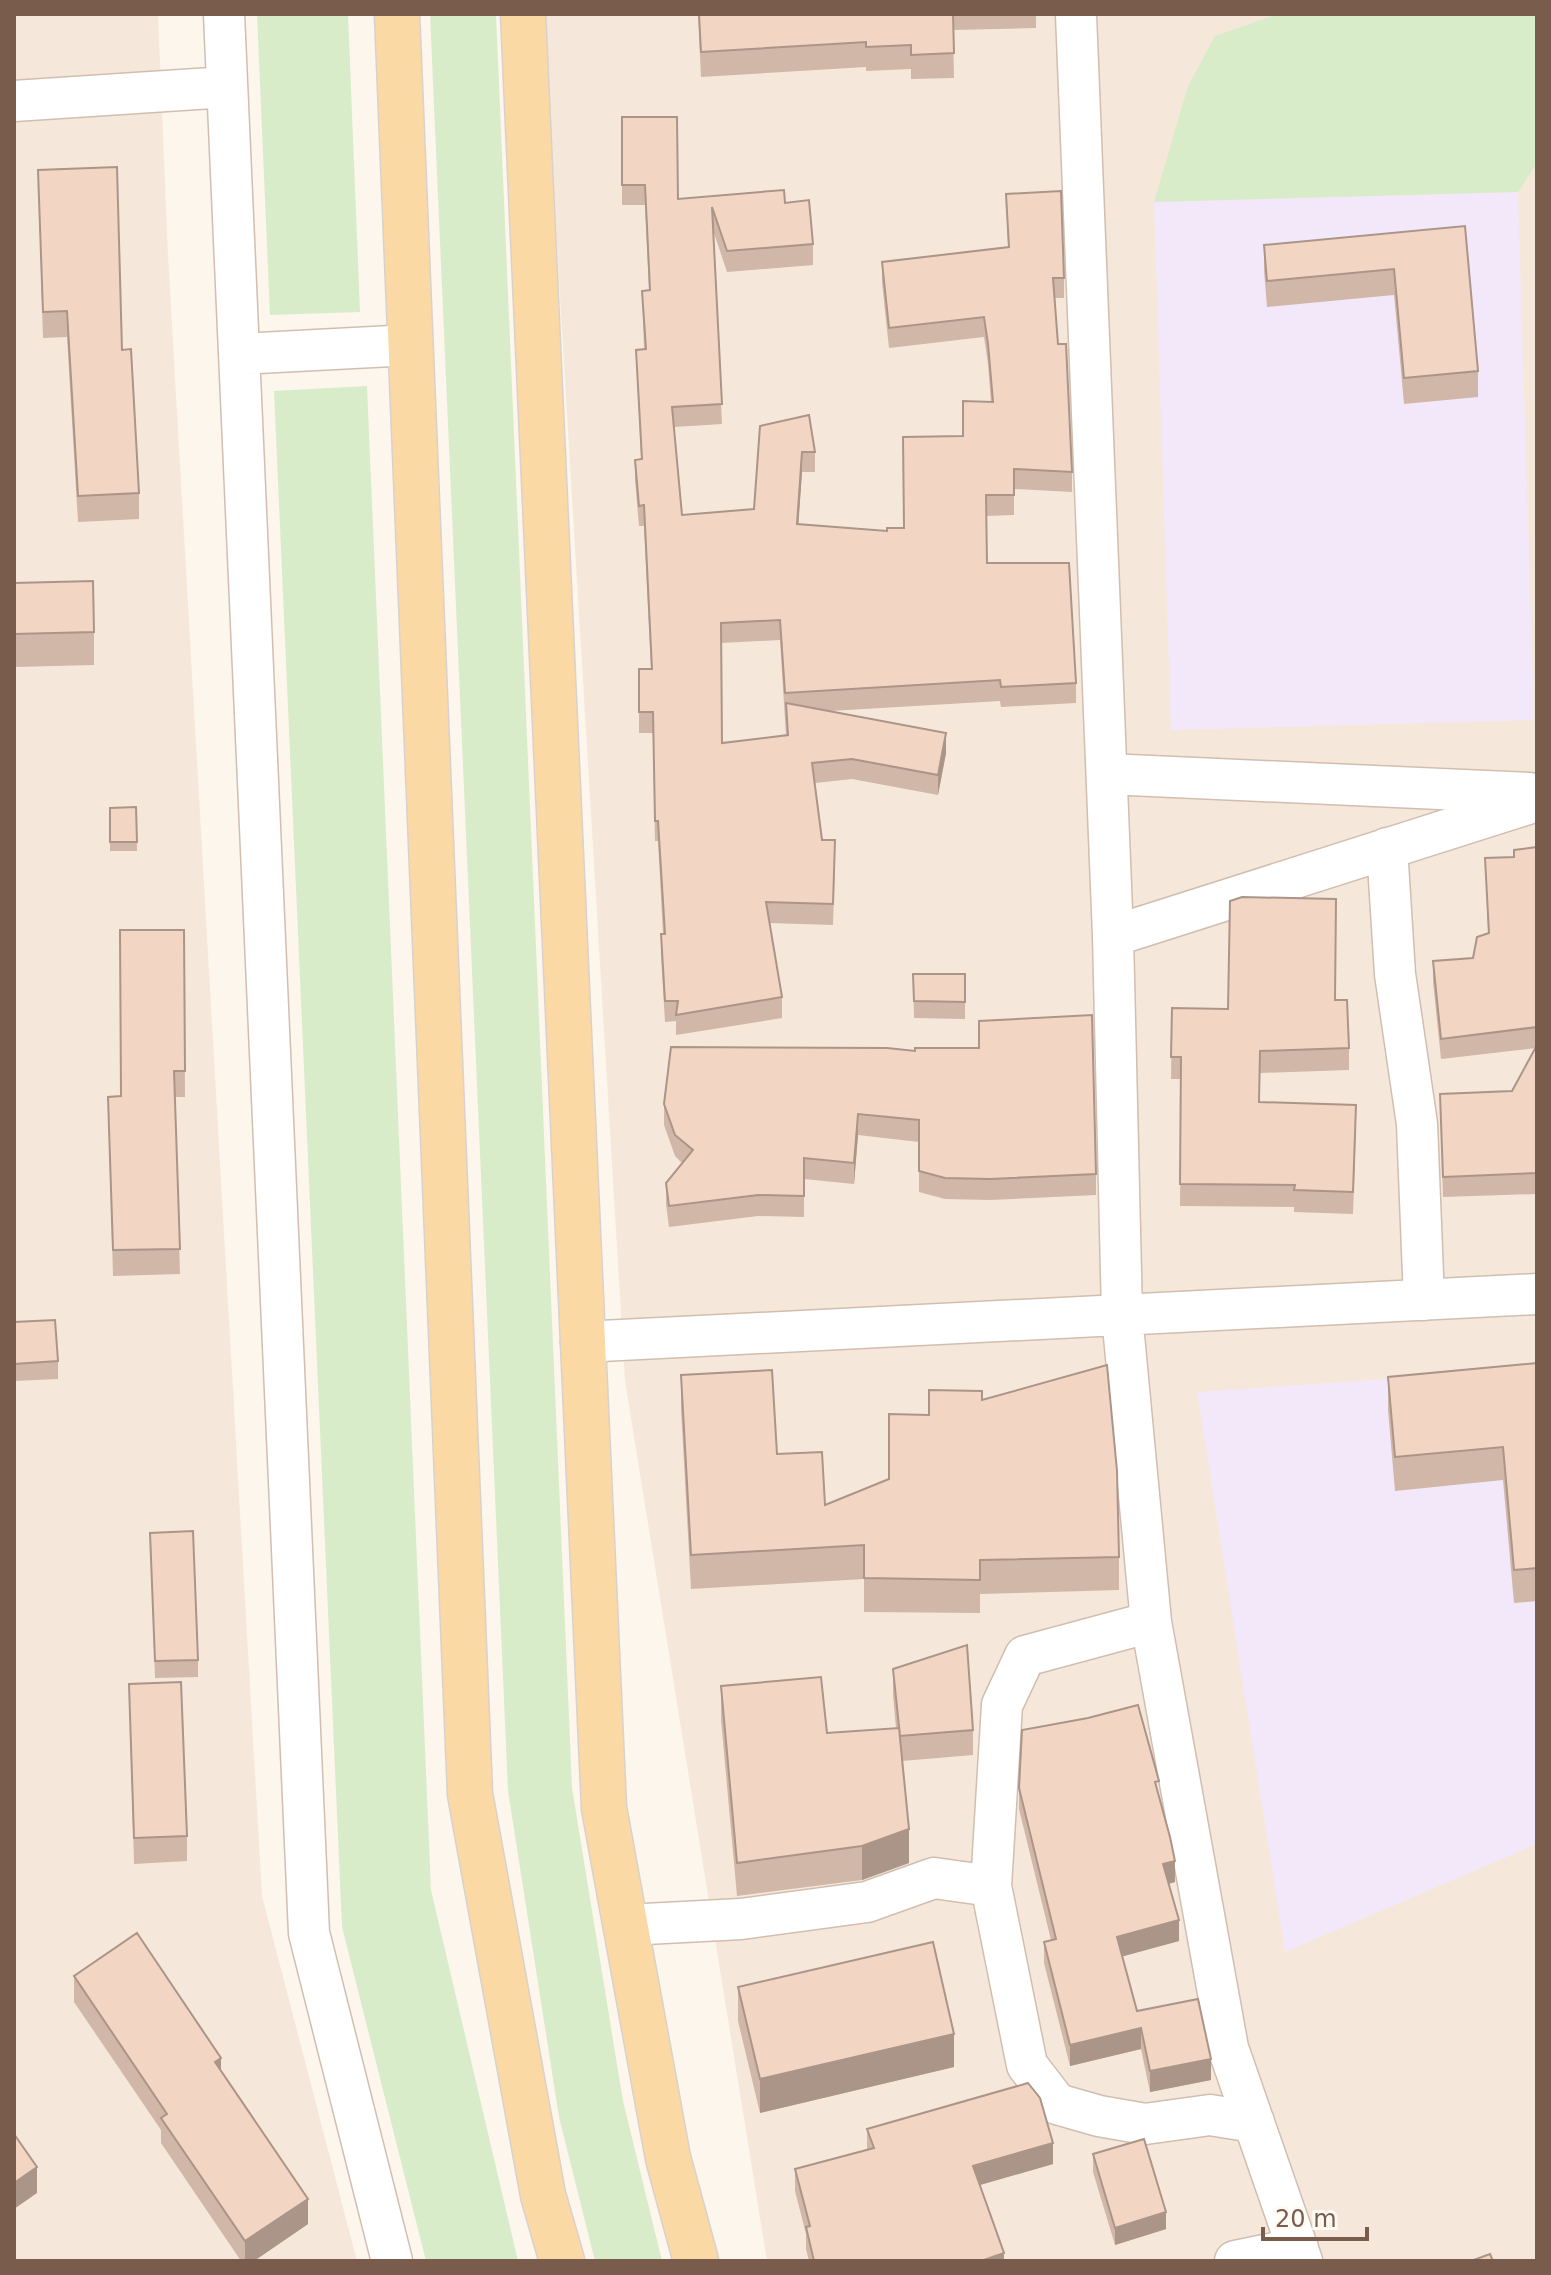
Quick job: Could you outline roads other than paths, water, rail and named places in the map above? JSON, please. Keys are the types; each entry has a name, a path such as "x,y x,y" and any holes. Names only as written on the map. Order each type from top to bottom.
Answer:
{"main road":[{"path":"397,14 470,1794 543,2195 562,2261"},
{"path":"523,14 604,1808 668,2158 696,2261"}],"street":[{"path":"224,14 309,1933 392,2261"},
{"path":"1076,14 1113,936 1122,1315 1151,1622 1228,2048 1300,2254 1235,2261"},
{"path":"14,101 227,87"},
{"path":"239,354 411,345"},
{"path":"1107,774 1537,793"},
{"path":"1113,936 1537,801"},
{"path":"1387,848 1395,974 1417,1124 1424,1300"},
{"path":"581,1342 1537,1294"},
{"path":"1151,1622 1025,1656 1002,1705 991,1886 1027,2065 1057,2104 1099,2116 1145,2124 1210,2115 1254,2122"},
{"path":"626,1925 741,1919 867,1902 934,1878 991,1886"}]}
